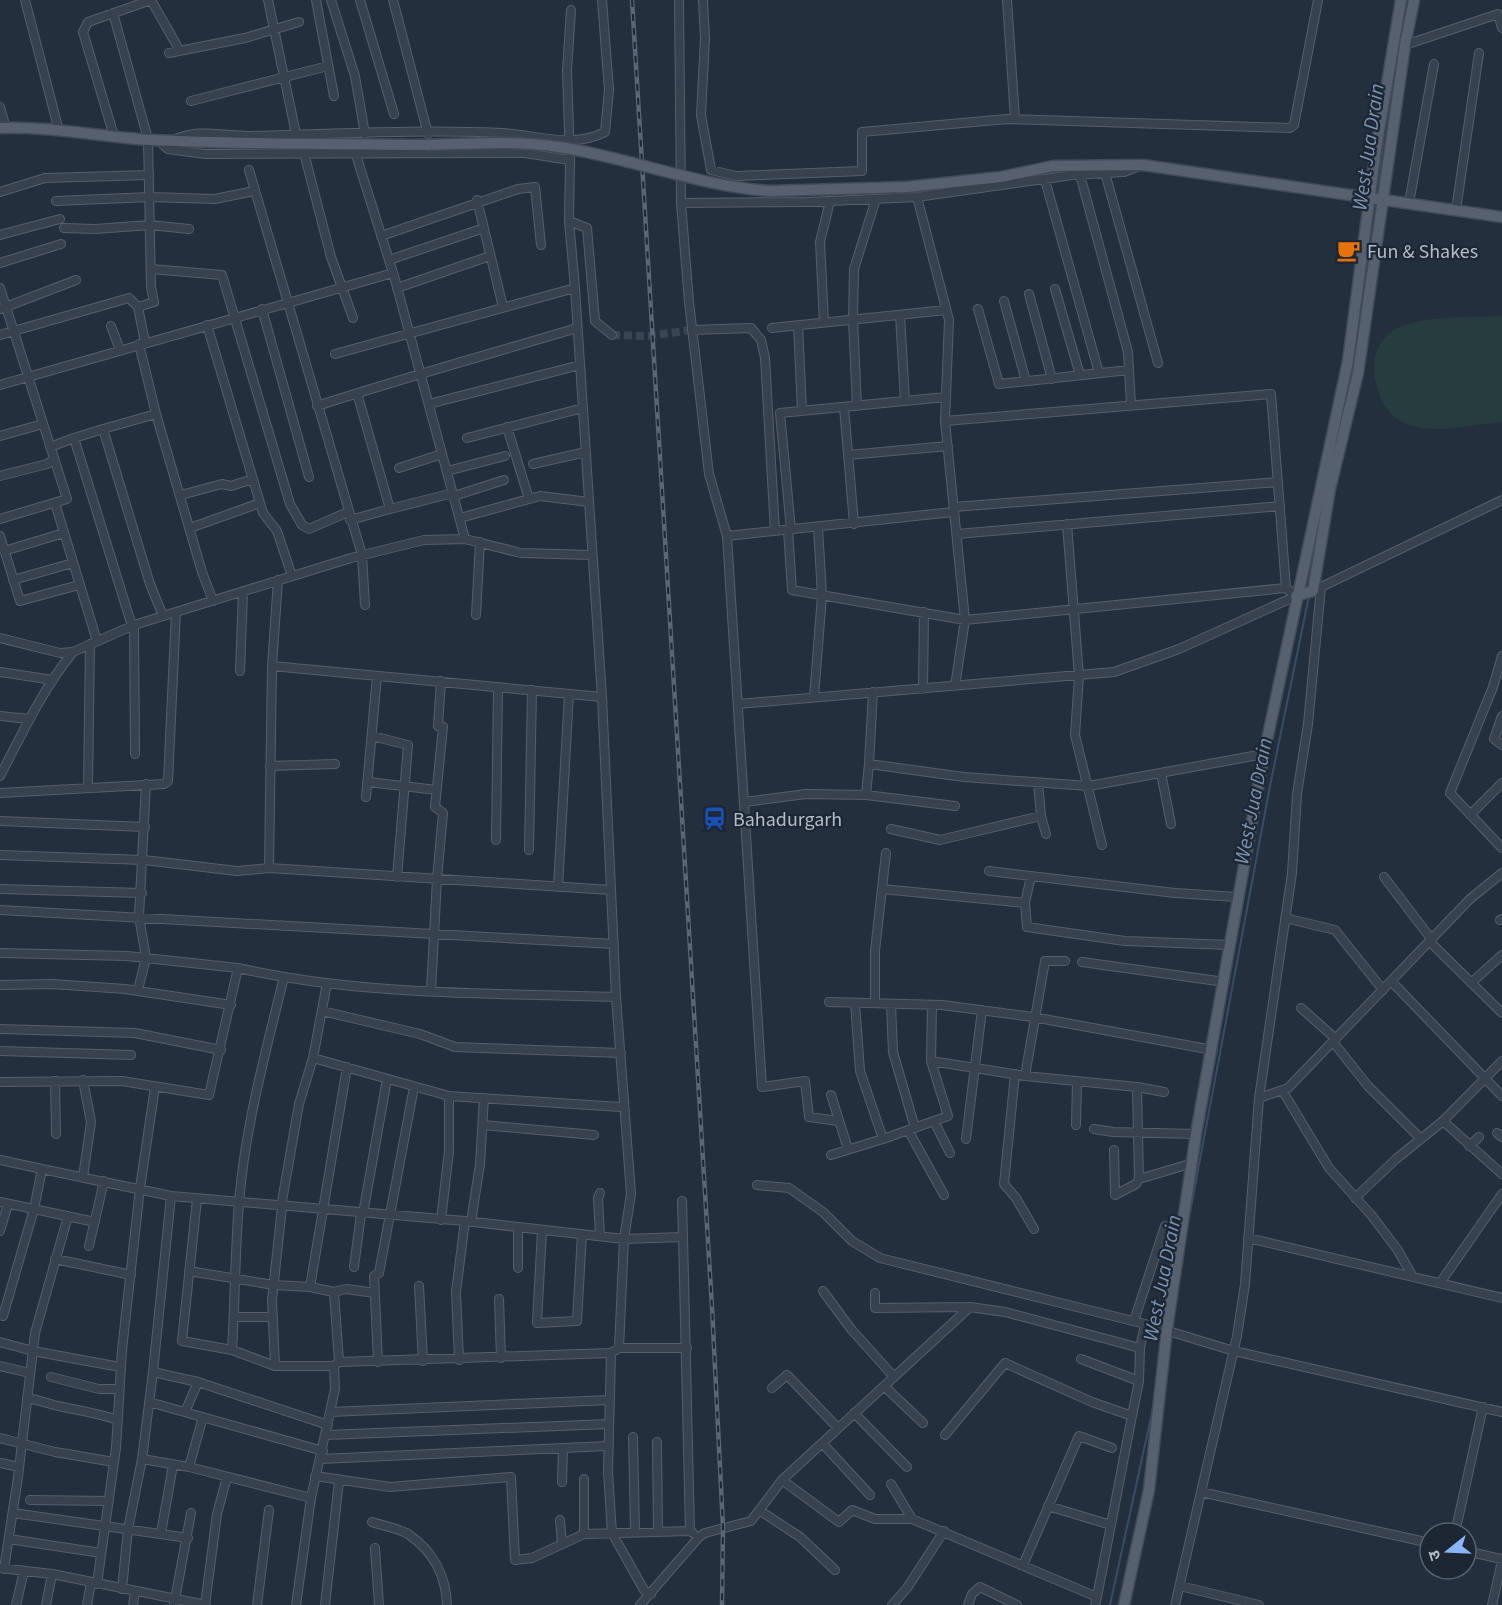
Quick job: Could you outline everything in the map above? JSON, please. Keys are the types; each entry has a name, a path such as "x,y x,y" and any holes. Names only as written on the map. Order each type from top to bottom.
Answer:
{"main road":[{"path":"1124,1605 1149,1490 1167,1329 1196,1134 1225,982 1237,897 1264,754 1293,630 1296,596 1348,361 1369,197 1401,0"},
{"path":"1296,596 1317,589 1330,489 1358,374 1405,45 1414,0"},
{"path":"3,128 153,140 341,146 427,139 560,147 718,185 770,191 907,188 1000,177 1053,166 1143,165 1502,217"}],"street":[{"path":"25,0 59,131"},
{"path":"114,136 82,32 88,22 151,0 180,51"},
{"path":"268,0 296,134"},
{"path":"316,0 334,96"},
{"path":"331,0 355,76 365,134"},
{"path":"360,0 393,114"},
{"path":"393,0 427,139"},
{"path":"173,140 189,133 245,136 365,134 427,139 502,133 570,142 595,138 605,132 609,90 602,0"},
{"path":"680,0 681,203 692,330 709,474 727,536 762,1087 805,1081 809,1117 838,1121"},
{"path":"703,0 705,38 701,115 711,170 736,176 862,171 862,132 1015,119 1290,128 1294,125 1318,0"},
{"path":"1007,0 1015,119"},
{"path":"571,10 567,70 570,142 569,221 602,697 616,998 631,1194 624,1239 610,1400 608,1446 612,1533 644,1590 651,1594"},
{"path":"113,13 153,140 149,175 153,302 138,307"},
{"path":"1405,45 1498,14 1502,28"},
{"path":"169,53 245,38 299,21"},
{"path":"1456,210 1479,53"},
{"path":"1409,203 1434,64"},
{"path":"191,101 328,66"},
{"path":"0,107 3,128"},
{"path":"153,140 168,149 205,154 525,153 570,160"},
{"path":"304,153 340,290 353,318"},
{"path":"356,155 393,273 465,539"},
{"path":"681,203 917,197 1080,175 1124,172 1143,165"},
{"path":"249,170 286,303 304,354 317,406 362,555 365,605"},
{"path":"1105,173 1158,363"},
{"path":"0,192 45,178 149,175"},
{"path":"1080,175 1128,352 1131,405"},
{"path":"1045,180 1099,373"},
{"path":"381,236 477,201 518,189 535,187 541,245"},
{"path":"56,201 150,197 215,199 254,191"},
{"path":"917,197 949,320 945,421 965,620 955,686"},
{"path":"857,406 853,320 854,268 876,199"},
{"path":"477,201 503,307"},
{"path":"824,322 820,242 830,201"},
{"path":"569,221 587,228 595,321 612,335"},
{"path":"0,235 62,224 95,229 150,225 189,229"},
{"path":"389,260 484,228"},
{"path":"0,263 61,244"},
{"path":"397,288 490,256"},
{"path":"151,269 222,275 236,317 278,471 302,525 309,529 349,516 390,509 504,480"},
{"path":"0,385 262,309 340,290 393,273"},
{"path":"3,308 76,280"},
{"path":"0,288 3,308 15,331 67,499 0,519"},
{"path":"335,354 575,288"},
{"path":"1055,289 1080,375"},
{"path":"1029,294 1052,379"},
{"path":"0,335 129,298 138,307 142,343 156,414 213,601"},
{"path":"1004,301 1026,381"},
{"path":"262,309 309,477"},
{"path":"978,309 999,384 1129,370"},
{"path":"772,328 946,310"},
{"path":"900,315 905,401"},
{"path":"207,325 260,503 277,531 292,576"},
{"path":"798,325 802,411"},
{"path":"111,326 120,350"},
{"path":"317,406 421,376 480,355 577,328"},
{"path":"692,330 751,328 761,340 765,358 775,531"},
{"path":"429,404 580,365"},
{"path":"357,393 390,509"},
{"path":"945,421 1271,394 1286,588"},
{"path":"738,704 1114,672 1179,649 1296,596 1286,588 965,620 792,590 780,413 946,397"},
{"path":"844,407 854,524"},
{"path":"467,438 583,408"},
{"path":"50,447 156,414"},
{"path":"0,436 43,424"},
{"path":"507,427 529,499"},
{"path":"103,429 150,584 163,616"},
{"path":"74,438 133,626 135,754"},
{"path":"848,455 948,446"},
{"path":"533,464 586,452"},
{"path":"399,468 442,454"},
{"path":"447,471 505,456"},
{"path":"0,476 47,464 54,459"},
{"path":"180,495 222,484 231,486 253,479"},
{"path":"727,536 854,524 954,510 1278,482"},
{"path":"460,518 540,496 589,502"},
{"path":"1175,1605 1234,1350 1245,1284 1259,1098 1285,918 1317,589 1502,500"},
{"path":"55,502 93,643 88,788"},
{"path":"190,528 260,503"},
{"path":"957,534 1280,506"},
{"path":"1067,524 1078,676 1075,735 1102,845"},
{"path":"814,697 822,596 818,527"},
{"path":"4,551 64,533"},
{"path":"0,539 20,601 79,585"},
{"path":"0,638 60,653 73,652 133,626 163,616 362,555 424,540 465,539 520,553 592,555"},
{"path":"476,615 480,543"},
{"path":"13,580 73,563"},
{"path":"269,868 272,666 278,580"},
{"path":"240,671 243,592"},
{"path":"0,793 168,781 176,612"},
{"path":"923,688 924,612"},
{"path":"1,771 29,719 73,652"},
{"path":"1502,656 1493,687 1450,793 1502,848"},
{"path":"272,666 602,697"},
{"path":"0,672 53,680"},
{"path":"366,797 377,676"},
{"path":"431,991 436,933 436,879 443,813 435,807 443,727 438,726 441,681"},
{"path":"496,840 498,687"},
{"path":"530,850 532,690"},
{"path":"866,795 873,692"},
{"path":"558,886 569,694"},
{"path":"0,716 29,719"},
{"path":"1502,717 1494,739 1502,745"},
{"path":"372,736 408,745 397,876"},
{"path":"869,764 1038,783 1089,786 1264,754"},
{"path":"270,766 335,764"},
{"path":"1161,773 1171,824"},
{"path":"368,782 437,790"},
{"path":"1038,783 1041,816 1046,834"},
{"path":"1470,815 1502,783"},
{"path":"138,990 146,958 139,916 147,784"},
{"path":"744,802 806,794 866,795 955,806"},
{"path":"891,829 940,840 1041,816"},
{"path":"0,821 145,827"},
{"path":"875,1003 875,951 886,853"},
{"path":"0,855 144,861 237,871 269,868 611,890"},
{"path":"990,871 1175,893 1237,897"},
{"path":"1259,1098 1288,1088 1470,899 1502,873"},
{"path":"1031,876 1025,903 1027,927 1125,941 1230,945"},
{"path":"1384,877 1431,941 1502,1013"},
{"path":"0,889 142,893"},
{"path":"882,889 1025,903"},
{"path":"0,910 614,944"},
{"path":"1285,918 1335,930 1383,990"},
{"path":"0,953 146,958 238,968 327,983 431,991 616,998"},
{"path":"1471,983 1502,955"},
{"path":"1025,1076 1045,961 1065,962"},
{"path":"1082,962 1225,982"},
{"path":"0,1082 83,1080 140,1083 155,1088 209,1095 238,968"},
{"path":"232,1350 239,1203 256,1092 284,977"},
{"path":"1391,981 1502,1096"},
{"path":"275,1366 274,1285 281,1207 299,1104 314,1058 327,983"},
{"path":"0,985 52,984 138,990 231,1005"},
{"path":"830,1002 932,1005 982,1010 1034,1017 1213,1050"},
{"path":"855,1003 860,1071 883,1139"},
{"path":"891,1004 893,1052 912,1129 944,1195"},
{"path":"831,1155 948,1116 932,1061 932,1005"},
{"path":"1300,1008 1334,1040 1368,1086 1420,1139"},
{"path":"966,1139 982,1010"},
{"path":"322,1011 420,1034 455,1047 621,1053"},
{"path":"0,1029 135,1033 221,1050"},
{"path":"0,1051 131,1055"},
{"path":"314,1058 449,1096 621,1107"},
{"path":"932,1061 1025,1076 1137,1087 1164,1092"},
{"path":"1355,1198 1443,1121 1468,1093 1502,1061"},
{"path":"310,1287 347,1067"},
{"path":"1015,1074 1004,1184 1016,1198 1034,1229"},
{"path":"354,1267 387,1079"},
{"path":"83,1080 91,1122 83,1177"},
{"path":"55,1081 56,1134"},
{"path":"1076,1125 1077,1081"},
{"path":"378,1362 374,1276 379,1273 391,1217 414,1087"},
{"path":"1114,1150 1115,1195 1136,1184 1139,1179 1137,1087"},
{"path":"87,1605 106,1526 114,1462 118,1389 130,1275 155,1088"},
{"path":"1282,1090 1329,1168 1397,1249 1413,1277"},
{"path":"831,1095 848,1149"},
{"path":"441,1220 449,1151 449,1096"},
{"path":"459,1360 456,1292 483,1125 484,1098"},
{"path":"934,1121 950,1153"},
{"path":"1443,1121 1502,1174"},
{"path":"483,1125 594,1135"},
{"path":"1095,1129 1138,1133 1196,1134"},
{"path":"1469,1146 1479,1137"},
{"path":"0,1160 171,1196 197,1199 468,1222 624,1239 683,1237"},
{"path":"1139,1179 1193,1163"},
{"path":"0,1315 3,1316 34,1209 42,1169"},
{"path":"89,1246 104,1181"},
{"path":"757,1185 789,1188 823,1212 852,1241 880,1258 1167,1329 1234,1350 1502,1412"},
{"path":"600,1194 598,1198 600,1236"},
{"path":"1440,1283 1502,1194"},
{"path":"122,1589 128,1529 142,1459 153,1372 171,1196"},
{"path":"197,1199 182,1341 232,1350 275,1366 459,1360 687,1347"},
{"path":"682,1201 690,1531"},
{"path":"0,1231 4,1203 95,1222"},
{"path":"68,1216 35,1333 13,1513 2,1569 52,1574 175,1602 206,1605 218,1514 227,1477"},
{"path":"1134,1321 1165,1226"},
{"path":"518,1227 518,1268"},
{"path":"542,1230 537,1323 577,1321 582,1234"},
{"path":"1248,1238 1502,1298"},
{"path":"55,1259 130,1275"},
{"path":"189,1271 274,1285 310,1287 334,1292 346,1289 375,1293"},
{"path":"419,1286 423,1361"},
{"path":"823,1291 851,1329 894,1377"},
{"path":"296,1605 311,1498 335,1389 334,1292"},
{"path":"875,1293 875,1308 970,1307 1005,1312 1140,1348"},
{"path":"499,1299 501,1358"},
{"path":"640,1605 699,1537 751,1521 782,1480 970,1307"},
{"path":"234,1317 273,1317"},
{"path":"782,1480 839,1522 852,1510 875,1519 912,1519 1023,1565 1096,1601 1139,1382 1140,1348 1145,1324"},
{"path":"0,1342 33,1351 120,1367"},
{"path":"1081,1359 1139,1382"},
{"path":"945,1435 1005,1363 1092,1402 1132,1416"},
{"path":"0,1366 30,1373"},
{"path":"153,1372 198,1382 328,1425"},
{"path":"772,1388 787,1375 838,1428"},
{"path":"51,1377 99,1389 118,1389"},
{"path":"185,1412 198,1382"},
{"path":"884,1386 923,1423"},
{"path":"27,1398 48,1401 60,1407 84,1410 118,1420"},
{"path":"330,1412 610,1400"},
{"path":"149,1402 322,1455 608,1446"},
{"path":"1458,1521 1483,1407"},
{"path":"854,1413 907,1467"},
{"path":"189,1467 203,1417"},
{"path":"326,1435 609,1424"},
{"path":"1023,1565 1079,1436 1112,1448"},
{"path":"633,1437 635,1531"},
{"path":"0,1438 55,1452 114,1462"},
{"path":"657,1442 658,1531"},
{"path":"822,1443 870,1494"},
{"path":"562,1482 563,1449"},
{"path":"142,1459 189,1467 311,1498"},
{"path":"0,1463 19,1467"},
{"path":"161,1533 173,1465"},
{"path":"315,1476 390,1487 452,1484 511,1477 515,1560 532,1558 584,1534 690,1531 699,1537"},
{"path":"584,1479 584,1534"},
{"path":"325,1605 339,1481"},
{"path":"891,1484 912,1519"},
{"path":"1201,1491 1418,1540"},
{"path":"30,1500 109,1501"},
{"path":"1048,1506 1111,1525"},
{"path":"257,1605 269,1510"},
{"path":"759,1510 800,1537 836,1570"},
{"path":"13,1513 188,1538"},
{"path":"175,1602 191,1513"},
{"path":"560,1520 562,1544"},
{"path":"372,1522 407,1533 422,1547 442,1571 447,1605"},
{"path":"892,1605 907,1588 944,1531"},
{"path":"9,1539 101,1553"},
{"path":"375,1548 379,1605"},
{"path":"1478,1554 1502,1560 1492,1605"},
{"path":"16,1605 24,1570"},
{"path":"46,1605 52,1574"},
{"path":"1180,1586 1259,1605"},
{"path":"968,1605 972,1594 980,1587 1017,1605"},
{"path":"133,1605 135,1592"}],"green space":[{"path":"1502,316 1502,422 1442,429 1424,428 1407,424 1393,415 1382,400 1374,372 1376,353 1385,337 1400,327 1428,320"}],"waterway":[{"name":"West Jua Drain","path":"1400,40 1407,0"},
{"name":"West Jua Drain","path":"1378,194 1384,134"},
{"name":"West Jua Drain","path":"1315,545 1317,533"},
{"name":"West Jua Drain","path":"1187,1229 1270,786 1309,596"},
{"name":"West Jua Drain","path":"1110,1605 1153,1408"}],"tunnel":[{"path":"612,335 648,336 692,330"}],"railway":[{"path":"632,0 712,1307 723,1527 722,1605"}],"place":[{"name":"Fun & Shakes","path":"1349,251"},
{"name":"Bahadurgarh","path":"715,819"}]}
